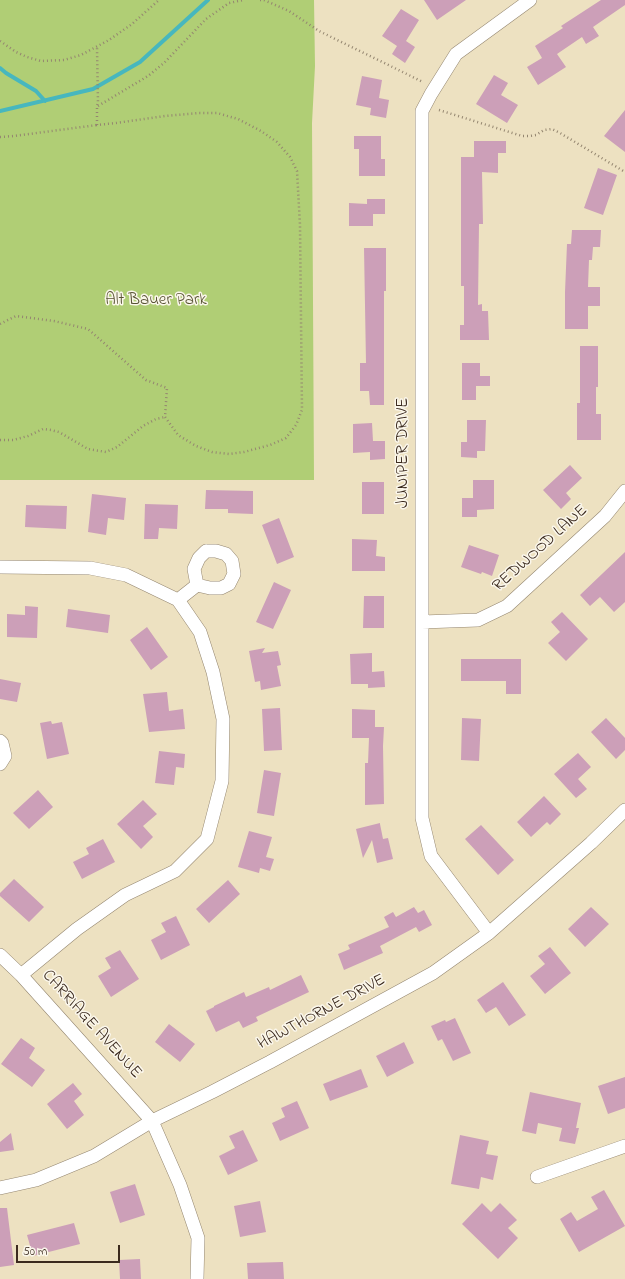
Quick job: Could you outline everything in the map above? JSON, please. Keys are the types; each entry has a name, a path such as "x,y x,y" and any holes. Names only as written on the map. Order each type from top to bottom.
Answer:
{"street":[{"name":"JUNIPER DRIVE","path":"489,933 431,856 422,818 422,110 456,54 530,0"},
{"name":"REDWOOD LANE","path":"422,622 478,620 507,606 606,516 625,491"},
{"path":"0,567 90,568 126,575 178,600 200,632 213,672 223,719 222,781 207,839 176,871 124,895 77,928 21,975"},
{"path":"178,600 197,585"},
{"path":"0,741 2,743 5,756 0,764"},
{"name":"HAWTHORNE DRIVE","path":"0,1188 36,1180 94,1156 152,1121 270,1062 433,973 489,933 591,843 625,810"},
{"name":"CARRIAGE AVENUE","path":"0,955 21,975 152,1121 180,1185 198,1238 197,1279"},
{"path":"537,1177 625,1146"}],"path":[{"path":"0,41 16,52 27,57 41,61 64,60 97,47 119,34 160,0"},
{"path":"97,106 164,63 206,19 229,3 242,0"},
{"path":"260,0 264,0 289,10 319,31 425,83"},
{"path":"97,47 97,125"},
{"path":"439,110 522,136 536,135 544,130 552,129 560,132 625,172"},
{"path":"0,137 116,124 165,116 218,113 238,119 266,134 277,142 290,157 297,171 301,232 302,410 296,425 286,438 270,445 244,452 229,454 212,452 196,446 178,435 165,417 167,388 146,380 88,329 54,321 16,316 0,324"},
{"path":"0,440 13,440 28,436 43,429 59,432 88,449 106,452 117,447 143,426 156,419 165,417"}],"green space":[{"name":"Alt Bauer Park","path":"0,0 314,0 315,66 312,123 314,480 0,480"}],"building":[{"path":"424,0 466,0 437,20"},
{"path":"601,0 625,0 625,5 593,27 599,36 586,44 582,37 557,54 566,67 538,85 527,67 542,58 535,46 563,28 561,26"},
{"path":"401,9 419,20 406,41 415,47 405,63 392,54 397,46 382,36"},
{"path":"494,75 508,83 501,95 518,105 507,123 476,104"},
{"path":"362,76 382,80 379,98 389,100 386,118 370,115 371,108 356,105"},
{"path":"625,110 625,152 604,136"},
{"path":"354,136 381,136 381,159 385,159 385,176 359,176 359,149 354,149"},
{"path":"474,141 506,141 506,153 498,153 498,173 482,172 483,224 479,224 478,305 482,304 482,311 488,311 489,340 460,340 460,325 464,325 464,286 461,286 461,157 474,157"},
{"path":"598,168 617,175 603,215 584,208"},
{"path":"367,199 385,199 385,214 373,214 373,226 349,226 349,203 367,204"},
{"path":"572,230 601,230 600,247 593,247 592,260 589,260 588,287 600,287 600,306 588,306 588,329 565,329 567,244 571,244"},
{"path":"364,248 386,248 386,291 384,291 384,405 370,405 369,391 360,391 360,363 366,363"},
{"path":"580,346 598,346 598,387 596,387 596,414 601,414 601,440 577,440 577,403 580,403"},
{"path":"462,363 480,363 480,376 490,376 490,386 476,386 476,400 462,400"},
{"path":"467,420 486,420 485,451 477,451 477,458 461,457 461,442 467,442"},
{"path":"372,423 373,441 385,441 385,459 370,460 370,452 353,453 353,424"},
{"path":"570,465 582,478 566,493 571,499 561,509 543,490"},
{"path":"473,480 494,480 494,509 477,510 477,517 462,517 462,498 473,498"},
{"path":"362,482 384,482 384,514 362,514"},
{"path":"206,490 253,491 253,514 228,513 228,509 205,509"},
{"path":"92,494 126,498 124,520 108,518 106,535 88,532"},
{"path":"145,504 178,505 177,529 159,528 158,539 144,539"},
{"path":"26,505 67,506 66,529 25,527"},
{"path":"279,518 294,557 277,564 262,525"},
{"path":"352,539 377,540 376,556 385,557 385,571 352,571"},
{"path":"469,545 499,555 492,576 461,567"},
{"path":"625,552 625,602 614,612 600,597 590,606 580,595"},
{"path":"274,582 291,590 273,629 256,622"},
{"path":"364,596 384,596 384,628 363,628"},
{"path":"25,606 38,607 37,638 7,637 7,614 25,615"},
{"path":"68,609 110,615 108,633 66,627"},
{"path":"562,612 588,639 566,661 548,643 560,632 551,622"},
{"path":"147,627 168,657 151,670 130,640"},
{"path":"265,648 262,653 278,651 281,665 277,666 281,686 261,690 260,681 255,682 249,651"},
{"path":"372,653 372,672 384,671 385,687 368,688 368,684 351,684 350,654"},
{"path":"461,659 521,659 521,694 506,694 506,681 461,681"},
{"path":"0,679 21,683 17,702 0,699"},
{"path":"167,692 169,711 183,709 185,729 149,732 143,694"},
{"path":"280,708 282,750 264,751 262,709"},
{"path":"352,709 375,710 375,727 384,727 384,804 365,805 365,763 368,763 369,738 352,738"},
{"path":"462,718 481,719 479,761 461,760"},
{"path":"606,718 625,738 625,750 616,759 591,732"},
{"path":"51,721 52,724 62,722 69,754 47,759 40,723"},
{"path":"159,751 185,754 184,768 176,767 174,785 155,783"},
{"path":"578,753 591,767 578,779 587,789 576,798 554,774"},
{"path":"264,770 281,773 274,816 257,813"},
{"path":"38,790 53,807 29,829 13,813"},
{"path":"544,796 561,814 550,825 547,822 531,837 517,822"},
{"path":"143,800 157,814 143,826 153,837 141,849 117,824"},
{"path":"380,823 383,839 388,838 393,859 377,863 372,840 363,858 356,829"},
{"path":"481,825 514,860 498,875 465,839"},
{"path":"249,831 272,837 266,857 274,859 270,871 260,868 259,873 238,867"},
{"path":"103,839 115,862 82,879 73,862 89,854 86,848"},
{"path":"14,879 44,907 29,922 0,896 0,893"},
{"path":"228,880 240,894 209,923 196,909"},
{"path":"414,907 418,913 424,910 432,925 419,932 416,927 380,946 383,953 344,970 338,954 350,949 348,945 389,927 384,917 393,912 396,917"},
{"path":"591,907 609,924 585,947 568,929"},
{"path":"176,916 190,945 161,960 151,940 166,932 161,923"},
{"path":"550,947 571,973 545,994 530,976 545,964 538,956"},
{"path":"120,950 139,979 111,997 98,976 111,968 105,958"},
{"path":"301,975 309,992 256,1017 258,1021 243,1028 239,1021 216,1032 206,1011 244,992 246,997 269,987 270,990"},
{"path":"503,982 526,1015 509,1026 496,1007 486,1013 477,1000"},
{"path":"455,1018 471,1053 453,1061 442,1039 438,1041 431,1026 445,1020 446,1022"},
{"path":"169,1024 195,1044 180,1062 155,1042"},
{"path":"21,1038 35,1048 29,1058 45,1070 32,1087 1,1064"},
{"path":"404,1042 414,1063 387,1077 376,1056"},
{"path":"361,1069 368,1087 330,1101 323,1084"},
{"path":"625,1077 625,1108 608,1114 598,1086"},
{"path":"73,1083 82,1094 74,1101 84,1115 67,1129 47,1104"},
{"path":"530,1092 581,1103 576,1128 579,1128 575,1144 559,1141 562,1128 538,1123 536,1134 522,1131"},
{"path":"297,1101 309,1128 280,1141 272,1123 285,1117 281,1108"},
{"path":"243,1130 258,1161 228,1175 219,1156 235,1148 229,1136"},
{"path":"11,1133 14,1150 0,1152 0,1142"},
{"path":"460,1135 489,1141 486,1154 498,1156 493,1180 481,1177 479,1189 451,1184"},
{"path":"135,1184 145,1215 120,1223 110,1192"},
{"path":"604,1190 625,1226 579,1252 560,1219 571,1212 577,1221 598,1209 591,1197"},
{"path":"260,1201 266,1232 240,1237 234,1206"},
{"path":"482,1203 491,1212 500,1203 517,1220 508,1228 518,1238 498,1259 462,1224"},
{"path":"0,1208 7,1208 14,1265 0,1267"},
{"path":"74,1223 80,1244 33,1256 27,1235"},
{"path":"140,1259 141,1279 120,1279 119,1260"},
{"path":"283,1262 284,1279 248,1279 247,1263"}],"waterway":[{"path":"0,111 93,89 140,62 208,0"},
{"path":"0,68 36,91 45,101"}]}
